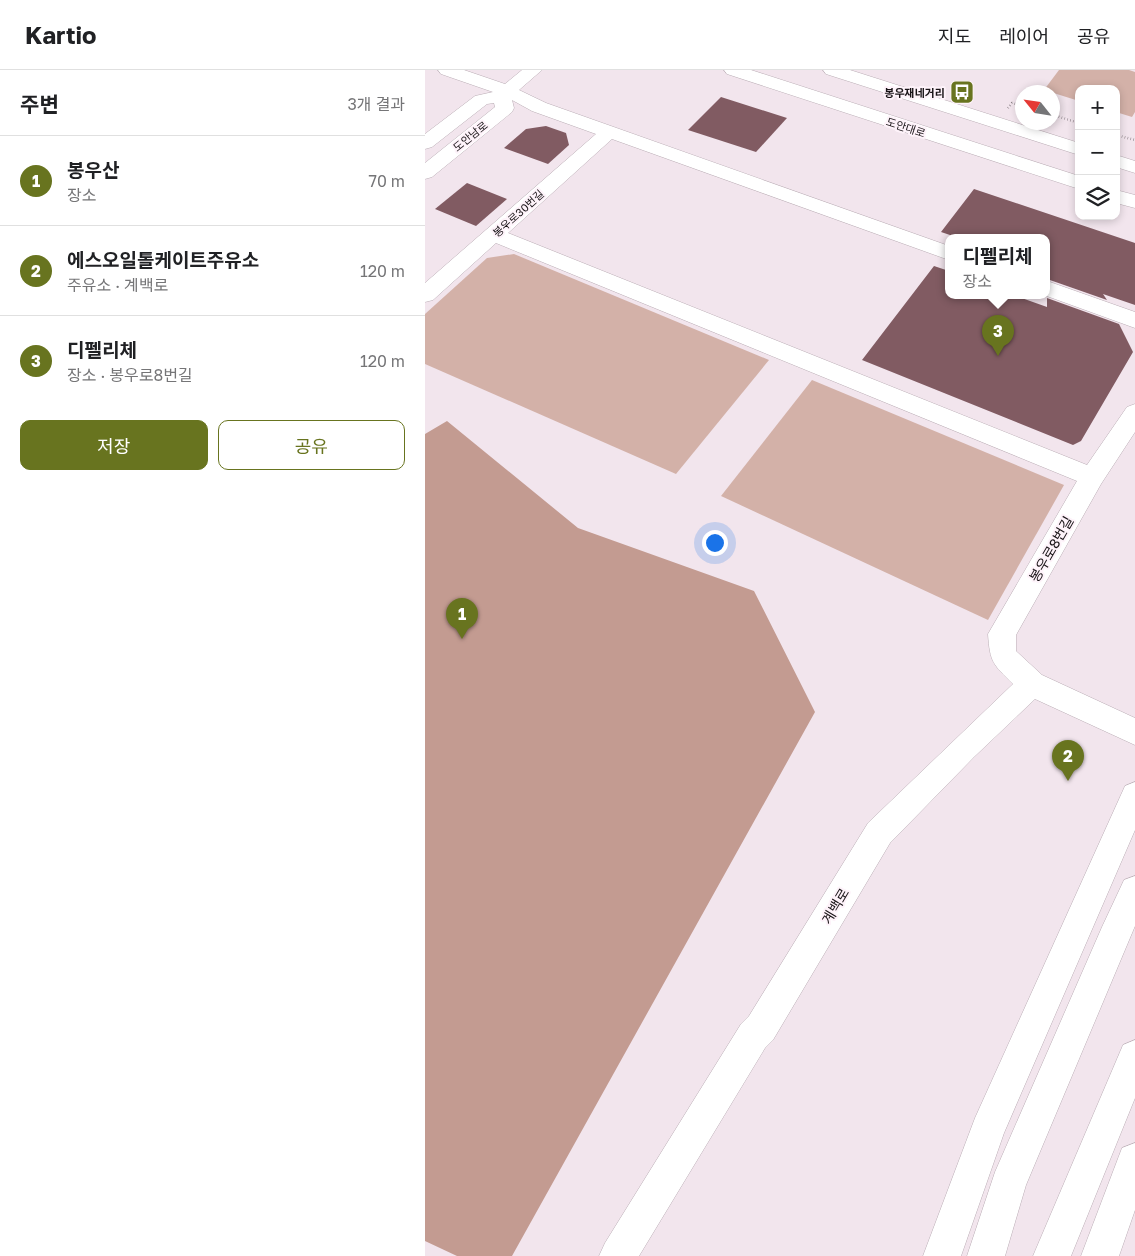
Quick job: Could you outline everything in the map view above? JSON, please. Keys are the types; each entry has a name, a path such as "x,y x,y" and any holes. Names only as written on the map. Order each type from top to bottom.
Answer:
{"street":[{"path":"447,70 539,107 945,252"},
{"name":"도안남로","path":"425,143 481,100 504,93 533,70"},
{"name":"도안대로","path":"733,70 1075,182"},
{"path":"832,70 1075,148"},
{"name":"도안남로","path":"425,173 505,108 504,93"},
{"name":"봉우로30번길","path":"425,295 609,131"},
{"path":"1120,162 1135,168"},
{"path":"1120,197 1135,202"},
{"path":"494,235 1092,476"},
{"path":"1050,289 1135,320"},
{"name":"봉우로8번길","path":"1032,684 1003,656 1002,634 1092,476 1135,413"},
{"path":"1032,684 1135,732"},
{"name":"계백로","path":"618,1256 753,1036 761,1028 879,833 964,748 1032,684"},
{"path":"942,1256 987,1130 1135,796"},
{"path":"986,1256 1008,1185 1113,938 1135,891"},
{"path":"1052,1256 1135,1057"},
{"path":"1100,1256 1135,1161"}],"path":[{"path":"1060,117 1075,122"},
{"path":"1120,136 1135,140"}],"shaded area":[{"path":"1059,70 1129,70 1135,72 1135,112 1132,117 1120,113 1120,85 1075,85 1075,100 1060,95 1060,85 1048,85"},
{"path":"514,254 769,360 676,474 425,364 425,314 487,258"},
{"path":"812,380 1064,485 988,620 721,496"},
{"path":"447,421 578,528 754,591 815,712 512,1256 457,1256 425,1241 425,434"}],"building":[{"path":"721,97 787,118 756,152 688,130"},
{"path":"546,126 566,133 569,145 548,164 504,148 526,129"},
{"path":"467,183 507,199 476,226 435,209"},
{"path":"974,189 1135,243 1135,305 1103,294 1107,300 1050,280 1050,234 947,234 941,232"},
{"path":"934,266 945,270 945,299 1024,299 1047,307 1047,299 1050,299 1119,324 1133,352 1081,441 1073,445 862,360"}],"place":[{"name":"봉우재네거리","path":"962,92"},
{"name":"디펠리체","path":"998,356"},
{"name":"봉우산","path":"462,639"},
{"name":"에스오일톨케이트주유소","path":"1068,781"}]}
